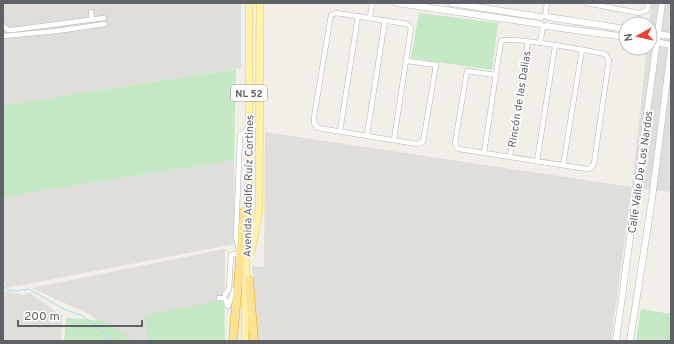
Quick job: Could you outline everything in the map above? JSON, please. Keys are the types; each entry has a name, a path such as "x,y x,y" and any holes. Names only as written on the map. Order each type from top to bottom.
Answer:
{"highway":[{"path":"233,341 244,212"},
{"path":"249,280 254,341"}],"main road":[{"path":"245,3 247,130 253,129 257,133 260,163"},
{"name":"Avenida Adolfo Ruíz Cortines","path":"245,341 249,238 247,130 249,3"},
{"path":"249,280 251,252 259,210 260,3"},
{"path":"248,55 259,66"},
{"name":"Avenida Adolfo Ruíz Cortines","path":"242,341 245,188 244,144 247,130"}],"street":[{"path":"370,18 372,3"},
{"path":"397,3 543,26 617,36 617,27 454,3 455,12"},
{"path":"544,17 547,3"},
{"path":"586,3 616,6 639,13 647,10 649,3"},
{"name":"Calle Valle De Los Nardos","path":"658,42 662,3"},
{"path":"464,13 466,5"},
{"path":"91,12 92,20"},
{"path":"394,139 406,61 411,31 409,25 358,16 333,14 314,117 314,124 318,128 394,139 417,144 423,142 436,65 406,61"},
{"path":"340,131 358,16"},
{"path":"540,43 543,26 550,21 544,17"},
{"path":"3,26 8,30 12,30 92,20 104,21 56,31 3,36"},
{"path":"367,135 385,20"},
{"path":"659,34 671,36"},
{"path":"484,153 500,44 504,40 540,43 605,54 609,60 594,163 591,168 563,165 510,156 484,153 459,149 455,146 467,71 495,75"},
{"name":"Rincón de las Dalias","path":"510,156 528,42"},
{"path":"658,42 671,45"},
{"path":"537,161 555,46"},
{"name":"Calle Valle De Los Nardos","path":"630,341 651,206 671,48"},
{"path":"563,165 582,50"},
{"name":"Calle Valle De Los Nardos","path":"616,341 656,56"},
{"path":"226,294 229,289 231,255 239,253 240,250 240,246 236,240 236,207 240,135 260,123"},
{"path":"219,298 225,298 228,306 237,284"}],"shaded area":[{"path":"3,3 241,3 241,68 3,105"},
{"path":"652,3 671,3 671,192 632,187 646,56 658,56 658,16 650,16"},
{"path":"265,132 632,187 611,341 257,341 252,266 264,267"},
{"path":"234,160 235,244 6,288 3,273 3,197"},
{"path":"225,249 224,341 126,341 91,315 32,288"},
{"path":"5,291 23,295 30,293 62,316 61,341 3,341 3,294"}],"green space":[{"path":"419,13 498,23 492,70 411,58"},
{"path":"236,69 234,160 3,197 3,105"},
{"path":"224,300 225,341 148,341 144,315"},
{"path":"641,309 671,314 671,341 636,341"},
{"path":"66,318 105,321 133,341 64,341"}],"waterway":[{"path":"3,286 8,290 15,291 29,289 64,309 83,316 114,341"}]}
